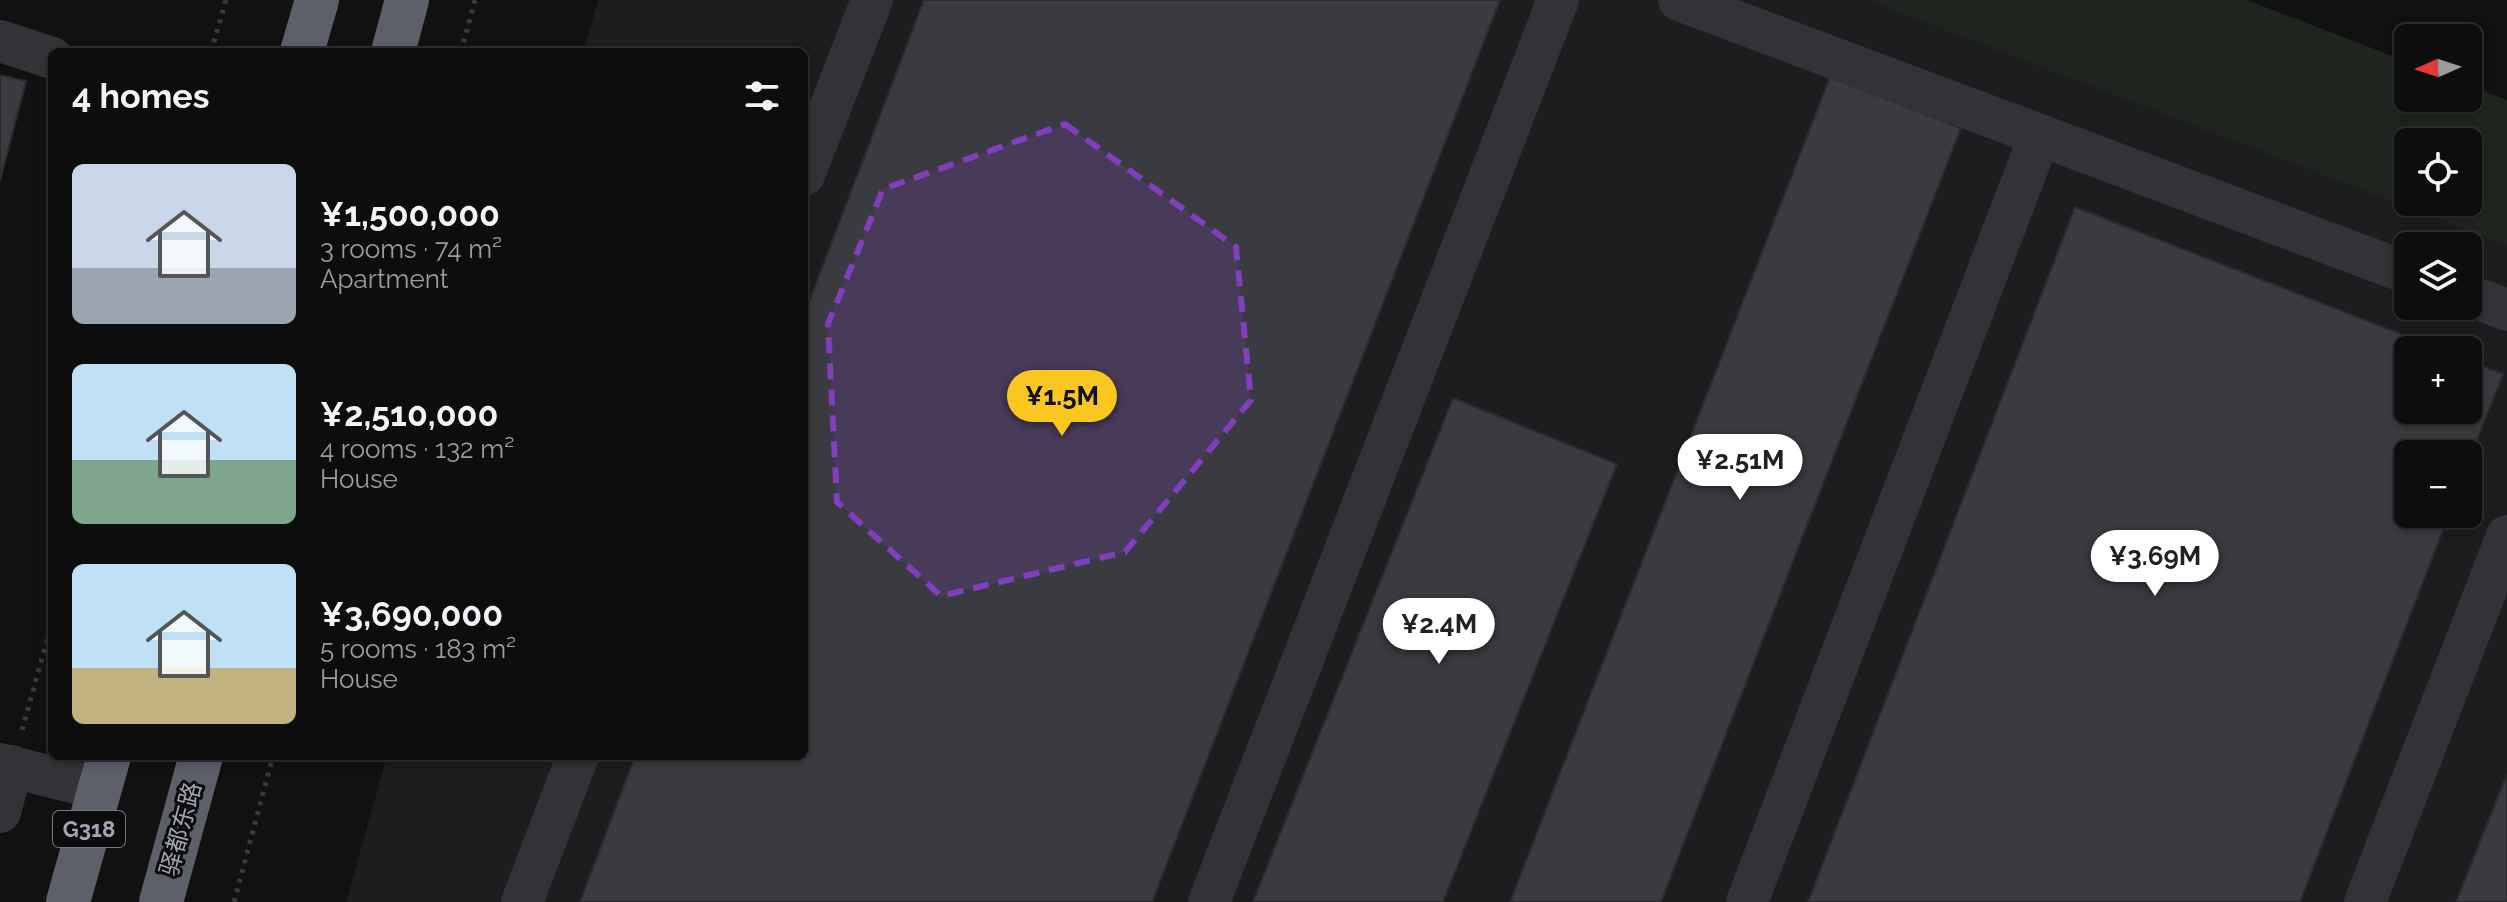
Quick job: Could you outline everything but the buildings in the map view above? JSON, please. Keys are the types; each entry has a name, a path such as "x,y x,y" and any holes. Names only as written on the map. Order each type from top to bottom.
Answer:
{"highway":[{"path":"303,48 317,0"},
{"path":"394,48 407,0"},
{"name":"驿都东路","path":"161,902 200,760"},
{"name":"G318","path":"68,902 105,773"}],"street":[{"path":"808,165 872,0"},
{"path":"1209,902 1558,0"},
{"path":"1679,0 2394,268"},
{"path":"0,41 48,57"},
{"path":"1747,902 2040,135"},
{"path":"2482,300 2507,310"},
{"path":"2365,902 2507,536"},
{"path":"522,902 576,760"},
{"path":"0,812 6,765 105,773"}],"path":[{"path":"212,48 226,0"},
{"path":"462,48 475,0"},
{"path":"6,765 48,635"},
{"path":"234,902 272,760"}],"highlighted area":[{"path":"1065,124 1236,247 1251,400 1125,552 941,596 837,502 828,324 883,189"}],"shaded area":[{"path":"598,0 1865,0 2394,203 2394,216 2429,216 2470,232 2394,232 2394,320 2482,320 2482,236 2507,246 2507,902 346,902 386,760 808,760 808,48 584,48"},
{"path":"1865,0 2247,0 2394,57 2394,112 2482,112 2482,90 2507,100 2507,246 2482,236 2482,232 2470,232 2429,216 2482,216 2482,128 2394,128 2394,203"}]}
